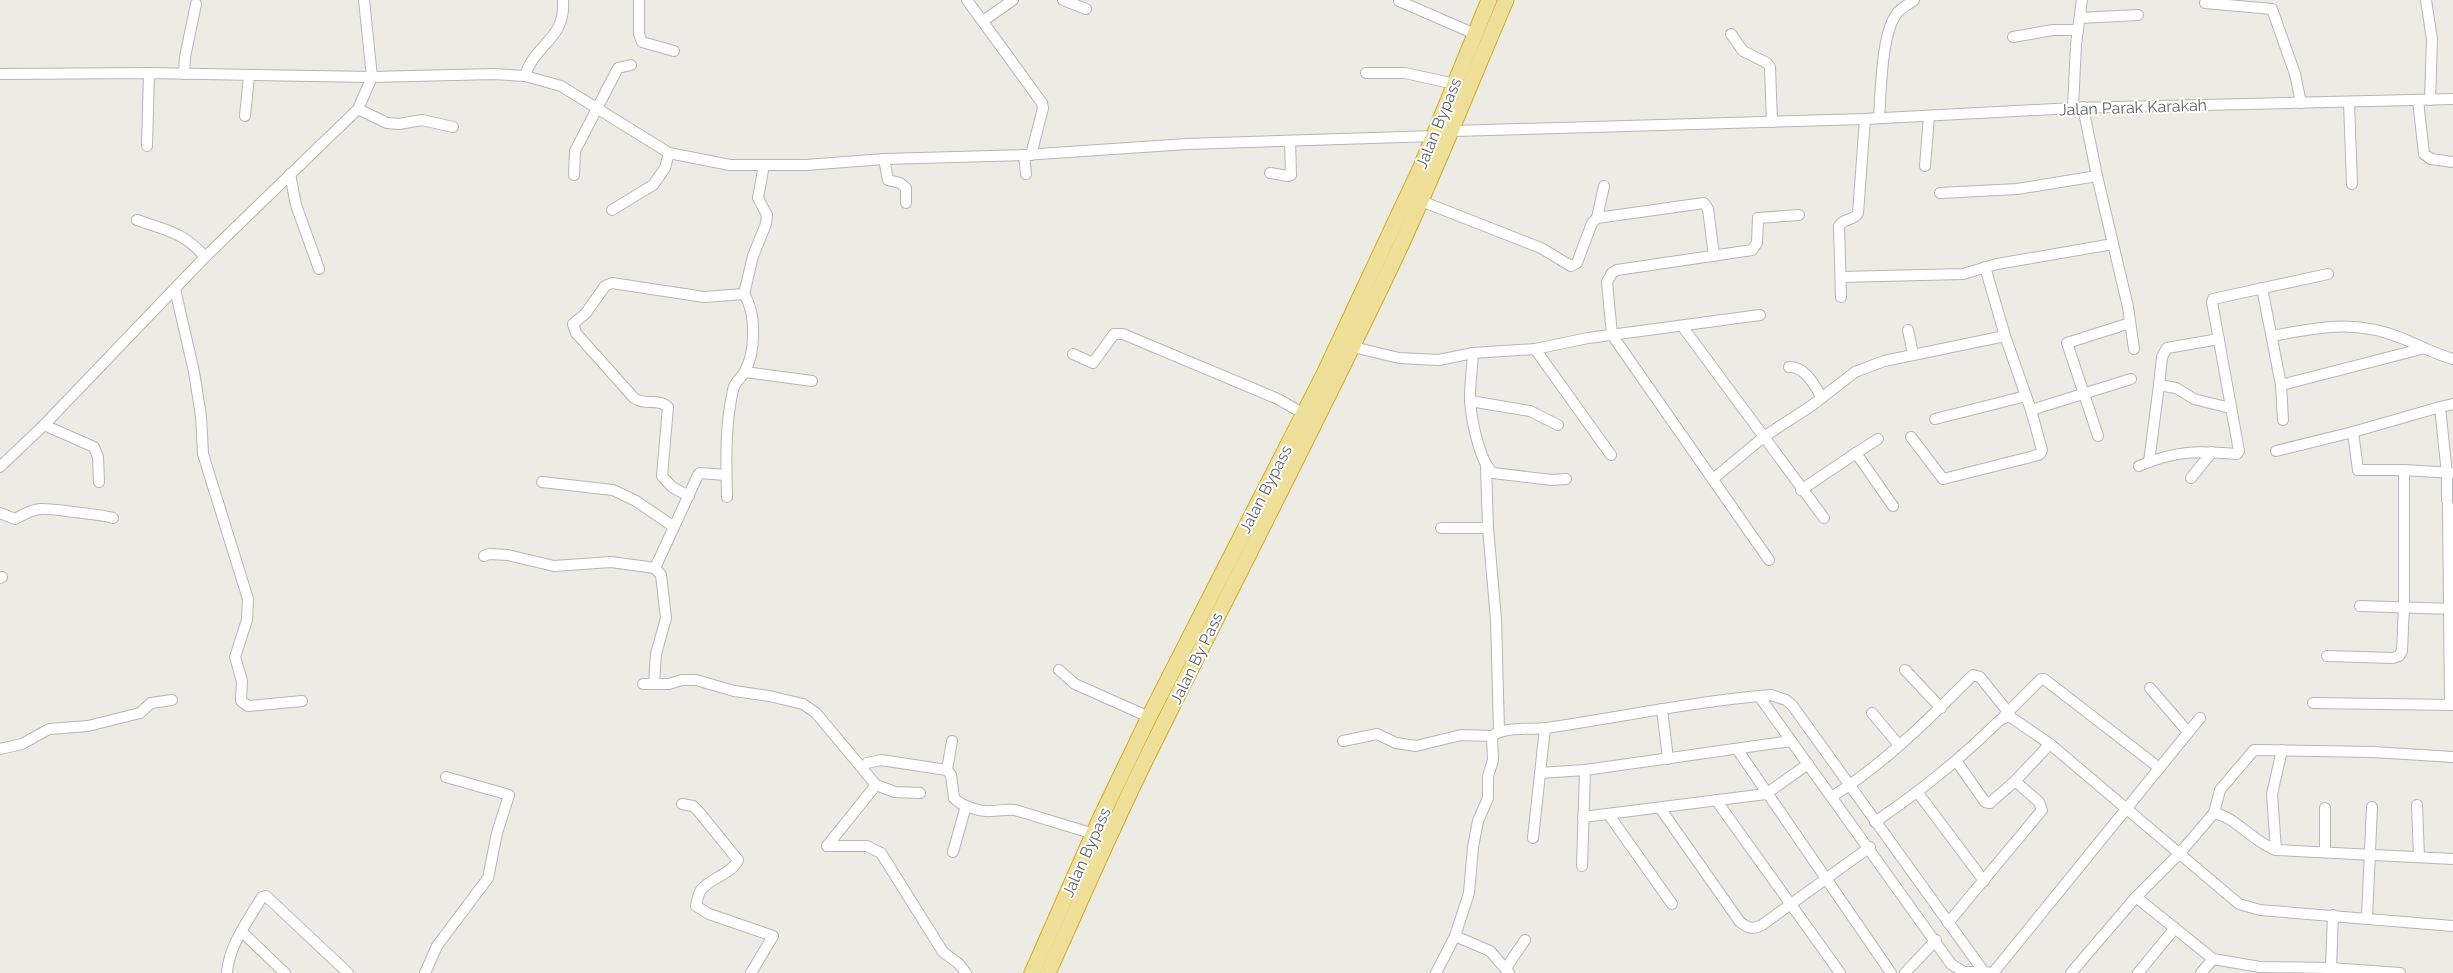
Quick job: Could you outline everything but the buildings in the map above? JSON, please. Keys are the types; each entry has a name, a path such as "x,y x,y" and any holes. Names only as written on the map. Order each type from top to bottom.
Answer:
{"highway":[{"name":"Jalan Bypass","path":"1032,973 1094,834 1153,710 1304,414 1434,136 1489,0"},
{"name":"Jalan Bypass","path":"1353,347 1453,132 1506,0"},
{"name":"Jalan By Pass","path":"1048,973 1119,815 1353,347"},
{"path":"1153,710 1171,711"}],"street":[{"path":"0,467 44,425 205,257 358,109 372,78 364,0"},
{"path":"525,76 534,58 556,31 564,15 563,0"},
{"path":"639,0 639,34 642,42 674,51"},
{"path":"967,0 1042,102 1043,108 1028,155 1026,174"},
{"path":"983,21 1013,0"},
{"path":"1063,0 1086,9"},
{"path":"1879,118 1882,68 1890,26 1898,12 1914,0"},
{"path":"2082,0 2078,30 2078,108 2128,307 2134,349"},
{"path":"2426,0 2432,39 2430,100"},
{"path":"1399,1 1475,34"},
{"path":"2205,3 2272,4 2295,74 2301,103"},
{"path":"184,74 185,57 196,4"},
{"path":"2080,18 2138,15"},
{"path":"2013,36 2053,30 2078,30"},
{"path":"1731,34 1743,51 1770,66 1772,122"},
{"path":"574,175 575,151 596,109 618,68 631,66"},
{"path":"147,146 149,73"},
{"name":"Jalan Parak Karakah","path":"0,74 149,73 372,78 494,74 525,76 561,86 669,153 730,165 806,165 884,159 1028,155 1187,144 1434,136 1453,132 1814,121 2078,108 2349,103 2453,99"},
{"path":"1366,73 1405,73 1454,84"},
{"path":"245,116 249,76"},
{"path":"2418,100 2424,154 2430,159 2453,162"},
{"path":"2349,103 2352,184"},
{"path":"358,109 387,124 422,120 453,127"},
{"path":"1926,166 1928,116"},
{"path":"1841,297 1839,226 1842,222 1856,217 1858,213 1865,119"},
{"path":"1270,173 1291,175 1290,142"},
{"path":"612,210 653,185 665,168 669,153"},
{"path":"884,159 888,180 900,183 906,188 906,203"},
{"path":"727,497 726,436 733,391 735,382 745,372 753,339 750,304 744,294 753,256 766,224 767,215 758,198 764,165"},
{"path":"290,174 296,205 319,269"},
{"path":"1940,193 2017,189 2096,176"},
{"path":"1421,201 1541,248 1571,266 1577,263 1592,223 1597,218 1604,186"},
{"path":"1597,218 1704,203 1708,209 1714,256"},
{"path":"1769,560 1612,336 1607,282 1612,273 1617,270 1752,250 1757,244 1756,222 1760,217 1799,216"},
{"path":"137,220 183,236 194,244 205,257"},
{"path":"1841,277 1963,274 1985,267 2113,244"},
{"path":"1911,437 1943,479 2040,454 2042,450 2032,410 2004,336 1985,267"},
{"path":"2219,339 2165,350 2162,357 2159,385 2144,464 2167,454 2212,452 2237,454 2239,451 2230,408 2213,299 2328,274"},
{"path":"689,496 672,487 662,476 668,407 663,403 641,402 634,398 576,333 573,324 586,313 605,286 612,283 704,297 744,294"},
{"path":"2262,288 2282,385 2283,420"},
{"path":"174,289 194,372 201,416 203,454 248,599 247,620 235,656 242,681 241,701 248,706 302,701"},
{"path":"1353,347 1418,360 1439,360 1473,353 1535,349 1760,315"},
{"path":"2098,436 2067,343 2130,323"},
{"path":"2272,336 2330,325 2354,326 2402,338 2422,349 2453,359"},
{"path":"1682,326 1765,436 1801,490 1824,518"},
{"path":"1908,330 1914,354"},
{"path":"1073,354 1093,363 1114,334 1123,334 1278,399 1304,414"},
{"path":"1713,479 1765,436 1822,398 1855,372 1884,361 2004,336"},
{"path":"1535,349 1612,455"},
{"path":"2282,385 2422,349"},
{"path":"1436,973 1455,936 1469,893 1473,847 1478,821 1488,798 1488,776 1493,760 1495,733 1496,619 1488,528 1486,467 1481,453 1470,401 1473,353"},
{"path":"1789,367 1801,370 1812,381 1822,398"},
{"path":"745,372 812,381"},
{"path":"2032,410 2131,379"},
{"path":"2159,385 2176,388 2194,399 2230,408"},
{"path":"1935,419 2026,396"},
{"path":"1470,401 1530,411 1558,425"},
{"path":"2276,451 2453,404"},
{"path":"2313,703 2451,705 2452,609 2447,502 2450,474 2440,407"},
{"path":"44,425 94,447 98,458 99,482"},
{"path":"2353,432 2358,470 2404,470 2450,474"},
{"path":"1801,490 1878,438"},
{"path":"2191,478 2212,452"},
{"path":"1856,453 1893,506"},
{"path":"1486,467 1493,472 1552,480 1566,479"},
{"path":"2327,656 2393,658 2399,656 2402,651 2404,606 2404,470"},
{"path":"655,568 700,473 726,474"},
{"path":"542,482 613,490 636,501 674,526"},
{"path":"0,513 14,519 31,510 43,508 91,515 108,515 112,518"},
{"path":"1441,528 1488,528"},
{"path":"484,556 489,554 508,555 554,566 611,562 655,568 661,575 666,618 648,683 669,684 682,680 696,680 734,691 769,696 803,704 816,713 876,785 895,792 920,793"},
{"path":"2360,606 2452,609"},
{"path":"1059,670 1075,684 1153,710"},
{"path":"1905,670 1941,708"},
{"path":"1833,796 1850,786 1941,708 1973,675 1978,675 2004,716"},
{"path":"1875,822 1918,793 1958,762 2041,679 2044,679 2158,767"},
{"path":"2150,688 2188,732"},
{"path":"1343,741 1377,734 1396,743 1416,746 1461,735 1545,728 1662,709 1760,696 1778,696 1792,705 1948,923 1990,972"},
{"path":"1760,696 1870,847 1951,964 1964,972 1990,972"},
{"path":"0,749 22,744 56,728 88,726 140,713 151,703 172,700"},
{"path":"1662,709 1668,759"},
{"path":"1872,713 1898,745"},
{"path":"2004,716 2009,716 2050,744 2226,895 2251,908 2453,926"},
{"path":"1990,972 2200,718"},
{"path":"1533,838 1545,728"},
{"path":"947,770 952,740"},
{"path":"1540,773 1585,770 1791,741"},
{"path":"1958,762 1987,803 2015,781 2050,744"},
{"path":"1737,749 1766,794 1827,878 1892,973"},
{"path":"2070,973 2136,897 2180,854 2214,813 2220,790 2254,750 2373,752 2453,757"},
{"path":"2276,850 2272,794 2282,750"},
{"path":"867,763 881,760 947,770 952,775 954,798 966,806 986,811 1006,808 1094,834"},
{"path":"1583,817 1766,794 1808,764"},
{"path":"1582,866 1585,770"},
{"path":"426,973 437,946 488,878 497,833 509,795 446,777"},
{"path":"1948,923 2042,810 2039,802 2015,781"},
{"path":"876,785 827,846 866,846 880,853 943,952 960,964 966,973"},
{"path":"1918,793 1984,881"},
{"path":"1716,800 1840,973"},
{"path":"682,804 693,806 699,812 738,860 731,869 719,875 701,890 696,906 709,914 773,936 751,973"},
{"path":"2417,805 2419,857"},
{"path":"953,852 966,806"},
{"path":"2367,917 2372,807"},
{"path":"1660,808 1740,922 1748,928 1754,929 1762,925 1870,847"},
{"path":"2325,808 2325,851"},
{"path":"2214,813 2221,814 2254,839 2276,850 2453,859"},
{"path":"1609,815 1672,904"},
{"path":"227,973 228,958 242,932 262,897 268,897 348,973"},
{"path":"2136,897 2213,959 2258,970 2400,973"},
{"path":"2329,970 2333,915"},
{"path":"2138,973 2175,928"},
{"path":"242,932 285,973"},
{"path":"1455,936 1490,951 1508,970 1526,940"},
{"path":"1905,973 1936,940"},
{"path":"2201,973 2213,959"}]}
